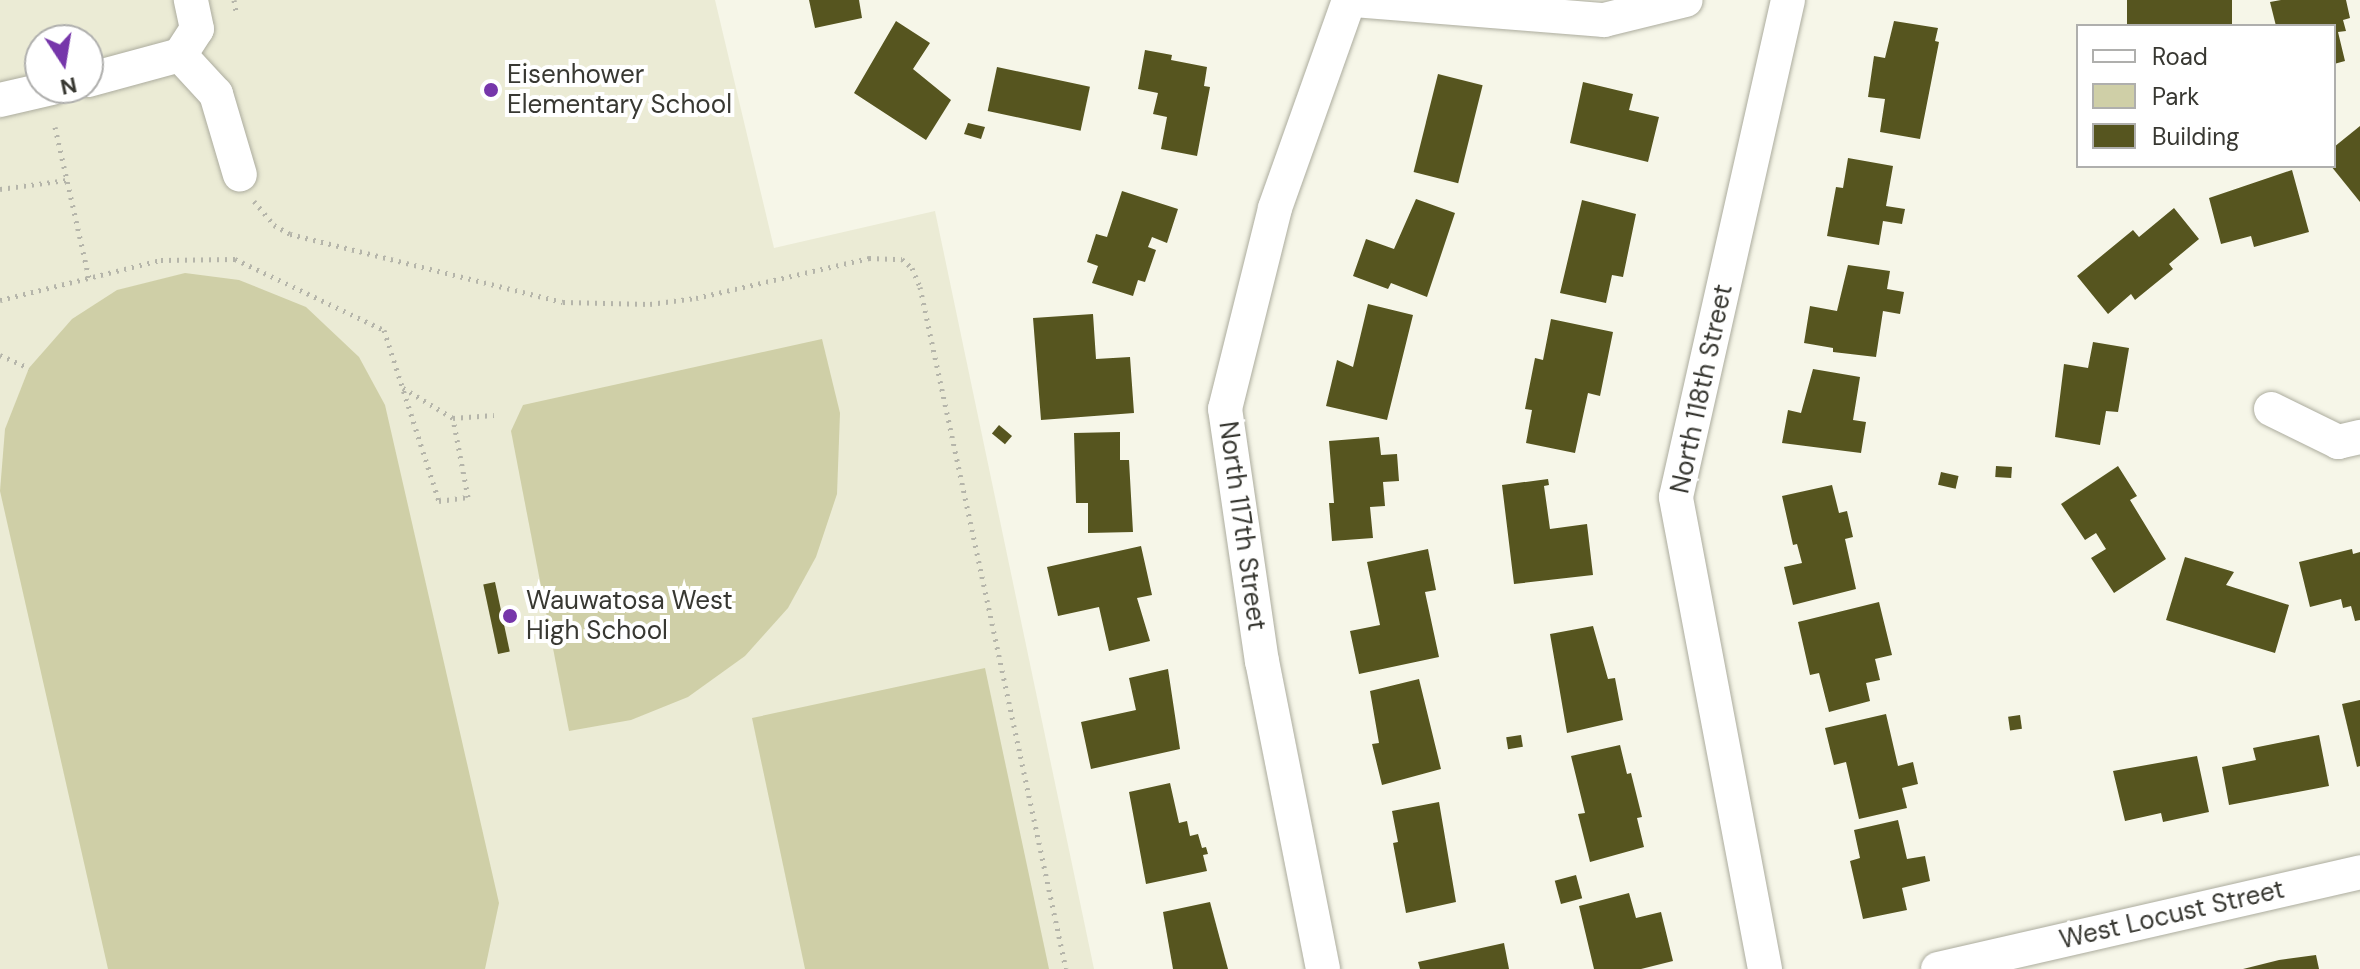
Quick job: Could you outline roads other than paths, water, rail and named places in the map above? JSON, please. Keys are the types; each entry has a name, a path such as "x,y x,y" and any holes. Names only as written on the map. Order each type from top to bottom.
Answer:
{"street":[{"path":"104,76 180,55 197,29 191,0"},
{"path":"1351,0 1604,20 1686,0"},
{"name":"North 117th Street","path":"1323,969 1262,662 1225,409 1275,208 1351,0"},
{"name":"North 118th Street","path":"1765,969 1676,497 1788,0"},
{"path":"180,55 216,94 240,175"},
{"path":"0,100 24,94"},
{"path":"2271,409 2338,442 2360,437"},
{"name":"West Locust Street","path":"1938,969 2360,872"}],"place":[{"name":"Eisenhower Elementary School","path":"491,90"},
{"name":"Wauwatosa West High School","path":"510,616"}]}
